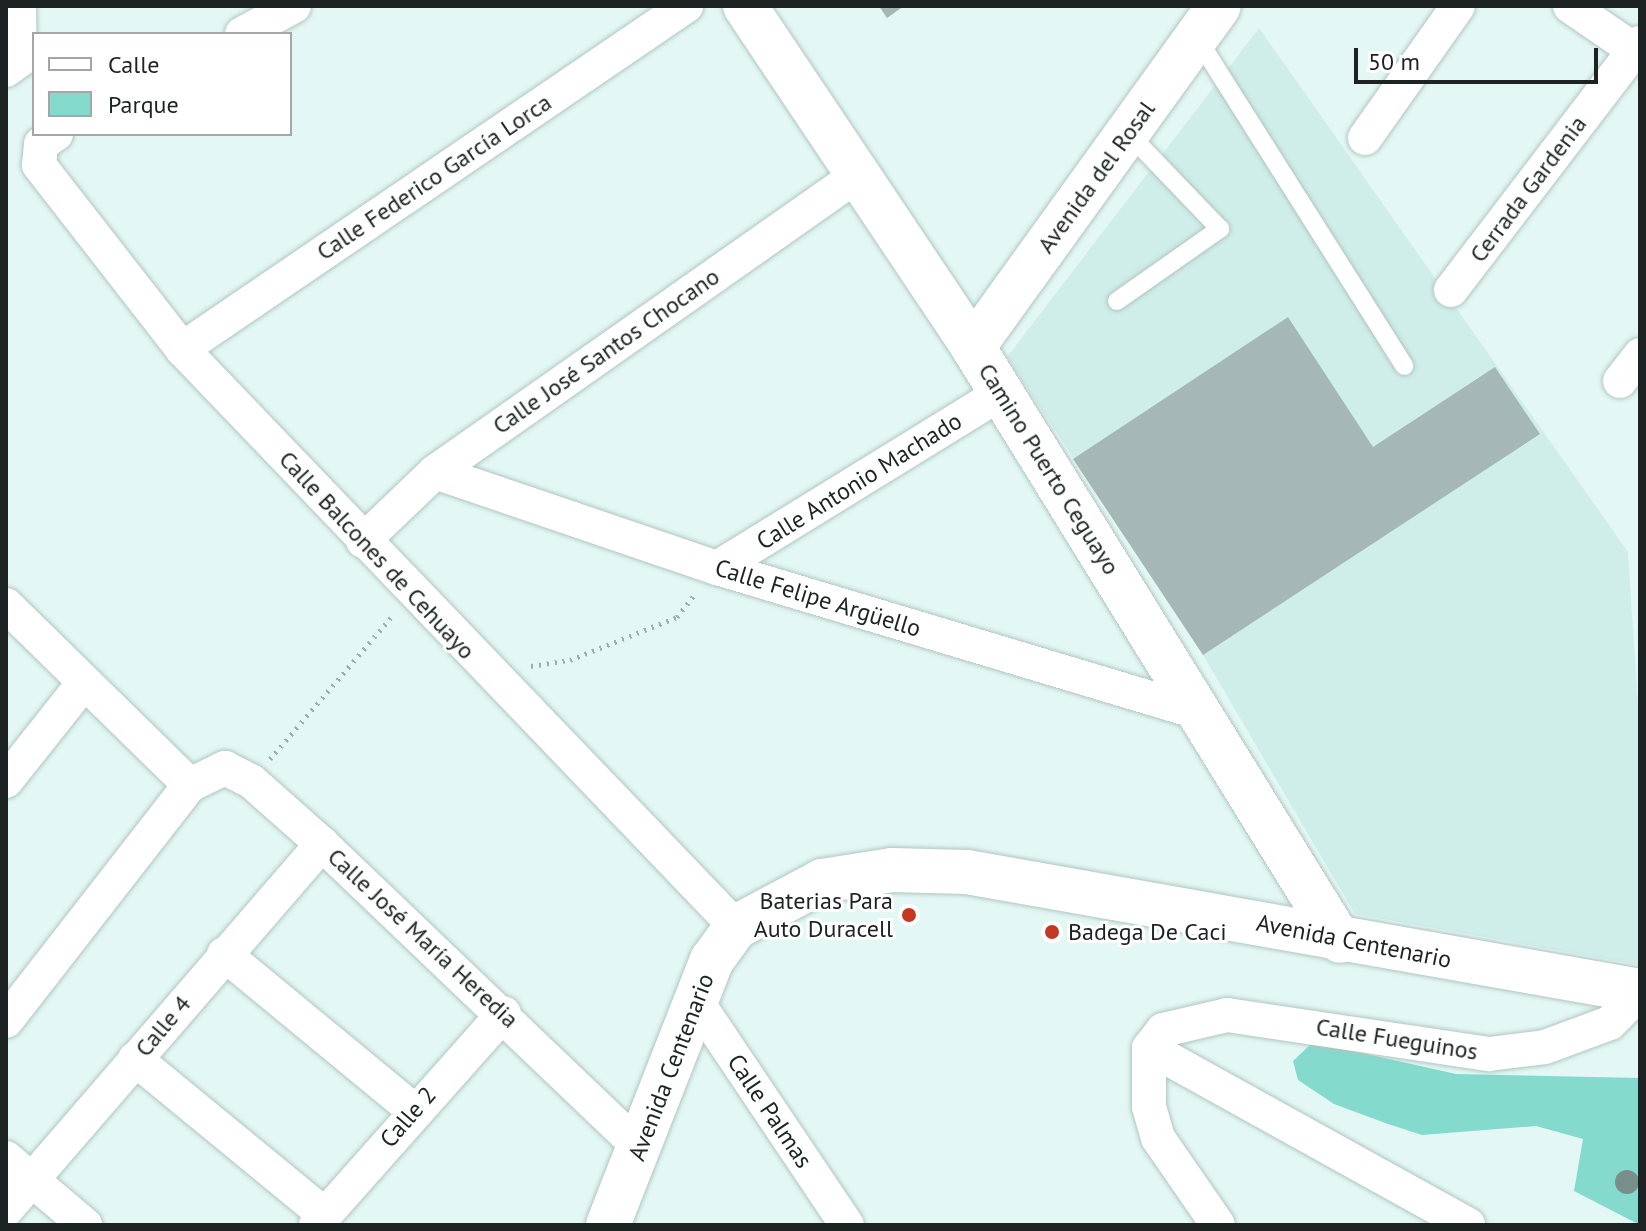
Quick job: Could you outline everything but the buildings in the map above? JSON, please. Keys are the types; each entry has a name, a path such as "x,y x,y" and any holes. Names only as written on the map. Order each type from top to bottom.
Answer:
{"street":[{"path":"6,70 20,60 19,6"},
{"path":"246,32 294,6"},
{"name":"Calle Federico García Lorca","path":"182,349 686,6"},
{"name":"Camino Puerto Ceguayo","path":"745,6 973,347 1204,714 1340,941"},
{"path":"1365,138 1458,6"},
{"path":"1570,6 1638,49"},
{"name":"Avenida del Rosal","path":"973,347 1208,22"},
{"name":"Cerrada Gardenia","path":"1451,290 1638,49"},
{"name":"Calle Balcones de Cehuayo","path":"53,136 41,144 39,165 182,349 487,672 736,927"},
{"name":"Calle José Santos Chocano","path":"363,541 435,472 859,174"},
{"name":"Calle Antonio Machado","path":"717,568 1001,393"},
{"name":"Calle Felipe Argüello","path":"435,472 717,568 1204,714"},
{"path":"6,605 82,685 190,785 6,1021"},
{"path":"6,781 82,685"},
{"name":"Calle José María Heredia","path":"190,785 220,768 251,781 504,1013 639,1147"},
{"name":"Calle 4","path":"6,1210 18,1169 135,1059 322,844"},
{"name":"Avenida Centenario","path":"615,1221 693,996 736,927 822,881 937,871 1146,901 1340,941 1640,992"},
{"path":"224,954 413,1110"},
{"name":"Calle Fueguinos","path":"1149,1048 1163,1030 1227,1015 1489,1054 1545,1047 1610,1023 1640,992"},
{"name":"Calle Palmas","path":"693,996 847,1225"},
{"name":"Calle 2","path":"321,1220 413,1110 504,1013"},
{"path":"1218,1225 1158,1138 1149,1107 1149,1048 1468,1225"},
{"path":"135,1059 321,1220"},
{"path":"18,1169 85,1225"}],"lane":[{"path":"1208,22 1404,366"},
{"path":"1117,301 1220,229 1128,133"}],"path":[{"path":"487,672 570,660 677,617 717,568"},
{"path":"251,781 413,592"}],"shaded area":[{"path":"1259,28 1628,552 1640,738 1640,965 1355,914 1203,655 1007,357"}],"green space":[{"path":"1313,1042 1456,1074 1640,1078 1640,1225 1574,1191 1583,1139 1536,1126 1422,1135 1388,1124 1334,1104 1298,1080 1293,1061"}],"place":[{"name":"Baterias Para Auto Duracell","path":"909,915"},
{"name":"Badega De Caci","path":"1052,932"}]}
